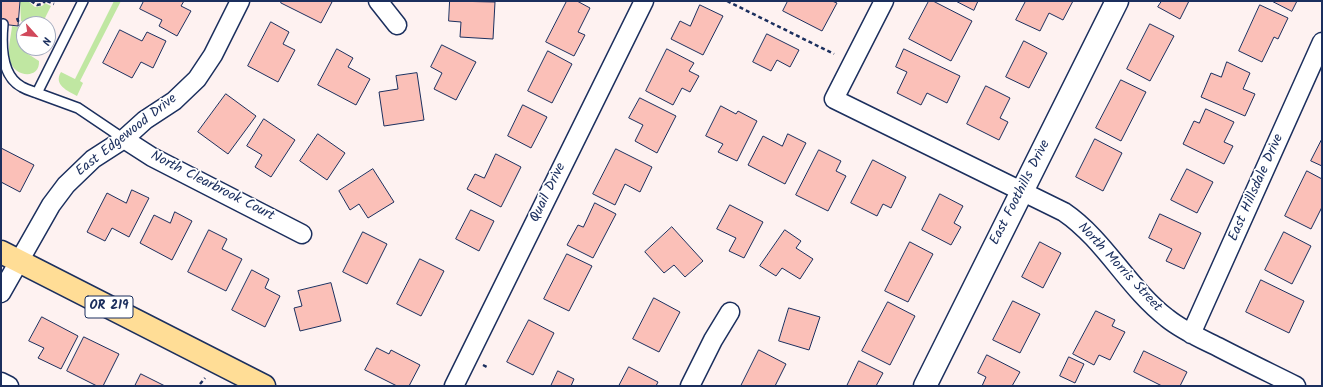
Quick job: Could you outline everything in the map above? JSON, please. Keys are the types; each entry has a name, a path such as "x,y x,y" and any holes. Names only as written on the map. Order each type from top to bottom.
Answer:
{"main road":[{"name":"OR 219","path":"10,257 264,386"}],"street":[{"name":"East Edgewood Drive","path":"1,293 10,257 66,185 93,159 124,139 145,120 174,100 197,79 213,55 240,1"},
{"path":"378,1 396,25"},
{"name":"Quail Drive","path":"454,386 644,1"},
{"name":"North Morris Street","path":"884,1 834,99 1064,212 1078,222 1094,238 1132,285 1167,319 1192,334 1296,386"},
{"name":"East Foothills Drive","path":"925,386 1118,1"},
{"name":"East Hillsdale Drive","path":"1192,334 1322,42"},
{"name":"North Clearbrook Court","path":"124,139 152,157 302,234"},
{"path":"690,386 713,340 730,312"},
{"path":"1,382 9,386"}],"lane":[{"path":"37,93 83,1"},
{"path":"3,24 1,45 9,74 21,87 78,108 124,139"}],"path":[{"path":"31,1 34,4 39,5 46,1 54,4"},
{"path":"727,1 834,54"}],"green space":[{"path":"20,1 28,1 35,7 42,6 45,3 51,6 46,16 21,16"},
{"path":"114,1 121,1 80,81 83,83 77,96 60,84 59,77 61,72 75,79"},
{"path":"12,26 16,27 16,56 31,56 39,61 38,67 35,71 31,74 26,74 16,70 10,61 9,48"}],"building":[{"path":"1,1 20,1 19,16 16,16 16,26 1,24"},
{"path":"144,1 184,1 181,6 191,11 177,36 159,26 162,20 140,9"},
{"path":"282,1 332,2 321,23 281,3"},
{"path":"450,1 495,2 493,39 460,37 461,22 449,21"},
{"path":"567,1 577,1 590,8 578,32 585,35 574,56 546,42"},
{"path":"788,1 832,1 837,3 822,31 783,11"},
{"path":"929,1 933,1 972,21 951,61 909,39"},
{"path":"956,1 978,1 974,10"},
{"path":"1026,1 1073,1 1063,20 1049,13 1040,31 1016,20"},
{"path":"1162,1 1189,1 1180,19 1158,7"},
{"path":"1272,1 1297,1 1292,11"},
{"path":"700,5 723,16 703,55 671,39 680,21 690,26"},
{"path":"1260,5 1288,18 1278,39 1274,37 1262,62 1239,51"},
{"path":"271,22 289,32 283,44 295,50 278,82 248,66"},
{"path":"1150,24 1174,36 1150,81 1127,69"},
{"path":"120,30 142,41 147,32 166,41 153,68 141,62 132,78 103,63"},
{"path":"767,34 799,50 790,67 777,60 771,71 753,62"},
{"path":"1024,41 1047,53 1029,88 1006,77"},
{"path":"442,45 476,62 456,100 434,89 442,73 431,67"},
{"path":"337,49 353,58 348,67 370,79 356,105 318,85"},
{"path":"667,49 694,63 689,71 699,76 690,92 682,88 673,105 646,91"},
{"path":"904,49 960,76 947,103 927,93 921,105 897,93 907,72 896,67"},
{"path":"548,51 572,64 552,103 528,91"},
{"path":"1227,62 1250,73 1243,89 1255,94 1245,116 1201,97 1211,73 1221,77"},
{"path":"417,73 424,120 384,126 379,92 398,89 396,76"},
{"path":"1121,80 1146,92 1121,141 1096,128"},
{"path":"986,86 1010,98 1000,118 1008,122 999,140 967,124"},
{"path":"226,94 256,116 228,154 198,132"},
{"path":"640,98 676,116 657,153 635,141 643,125 629,118"},
{"path":"523,105 547,117 531,148 508,136"},
{"path":"721,106 736,114 738,111 757,121 737,161 718,152 723,144 706,136"},
{"path":"1206,109 1234,122 1224,142 1233,146 1224,164 1183,144 1194,121 1199,123"},
{"path":"264,119 295,140 271,177 255,167 262,155 247,146"},
{"path":"318,134 345,153 327,180 300,161"},
{"path":"788,134 806,143 785,184 748,165 763,136 782,146"},
{"path":"1095,139 1122,153 1103,191 1076,177"},
{"path":"1322,139 1322,166 1311,161"},
{"path":"1,148 34,165 20,192 1,182"},
{"path":"616,149 652,167 640,192 625,184 615,205 593,194"},
{"path":"819,150 841,161 836,171 846,176 828,211 796,195"},
{"path":"496,154 521,167 501,207 467,189 475,174 484,178"},
{"path":"873,160 906,177 891,208 883,204 877,216 851,203"},
{"path":"373,169 394,202 368,218 359,204 350,210 339,191"},
{"path":"1187,169 1213,182 1197,213 1171,200"},
{"path":"1307,171 1322,179 1322,207 1311,229 1285,216"},
{"path":"132,190 149,198 129,237 112,228 105,241 87,232 107,193 126,203"},
{"path":"940,194 963,206 954,223 961,227 951,245 922,230"},
{"path":"595,203 616,214 593,258 567,245 578,225 583,227"},
{"path":"730,205 763,222 744,258 729,251 736,238 717,229"},
{"path":"471,210 494,221 479,251 456,239"},
{"path":"175,212 192,221 172,260 140,243 154,215 170,223"},
{"path":"1160,214 1201,233 1184,269 1166,261 1172,249 1149,238"},
{"path":"672,227 703,261 685,277 674,265 664,273 645,252"},
{"path":"209,230 227,239 222,249 242,259 226,291 188,272"},
{"path":"785,230 801,241 796,248 813,259 800,279 782,268 776,276 760,266"},
{"path":"363,232 387,244 367,284 343,272"},
{"path":"1284,232 1311,246 1292,284 1265,270"},
{"path":"910,242 933,254 908,302 885,291"},
{"path":"1040,242 1061,253 1043,288 1022,277"},
{"path":"567,254 592,266 569,311 544,299"},
{"path":"420,259 444,271 421,316 397,304"},
{"path":"252,270 269,279 265,288 280,296 265,327 232,310"},
{"path":"1261,280 1304,301 1289,333 1246,312"},
{"path":"331,283 341,321 300,331 294,308 302,306 298,291"},
{"path":"654,298 680,312 659,352 633,339"},
{"path":"1013,301 1040,314 1020,353 993,340"},
{"path":"888,302 915,316 890,365 862,351"},
{"path":"789,308 820,317 809,350 779,341"},
{"path":"1096,311 1115,320 1112,326 1125,332 1110,360 1099,355 1094,365 1073,354"},
{"path":"42,317 78,336 61,369 38,358 44,348 29,341"},
{"path":"529,320 554,333 533,375 507,362"},
{"path":"84,337 119,354 103,386 97,386 67,371"},
{"path":"377,348 389,354 391,350 420,365 409,386 397,386 365,370"},
{"path":"759,350 786,364 775,386 741,386"},
{"path":"1144,351 1187,372 1180,386 1162,386 1134,372"},
{"path":"987,355 1020,372 1012,386 982,386 986,377 978,373"},
{"path":"1069,357 1084,364 1075,383 1060,376"},
{"path":"859,361 883,373 876,386 847,386"},
{"path":"629,367 658,382 656,386 619,386"},
{"path":"558,371 574,379 571,386 551,386"},
{"path":"141,374 165,386 135,386"}]}
